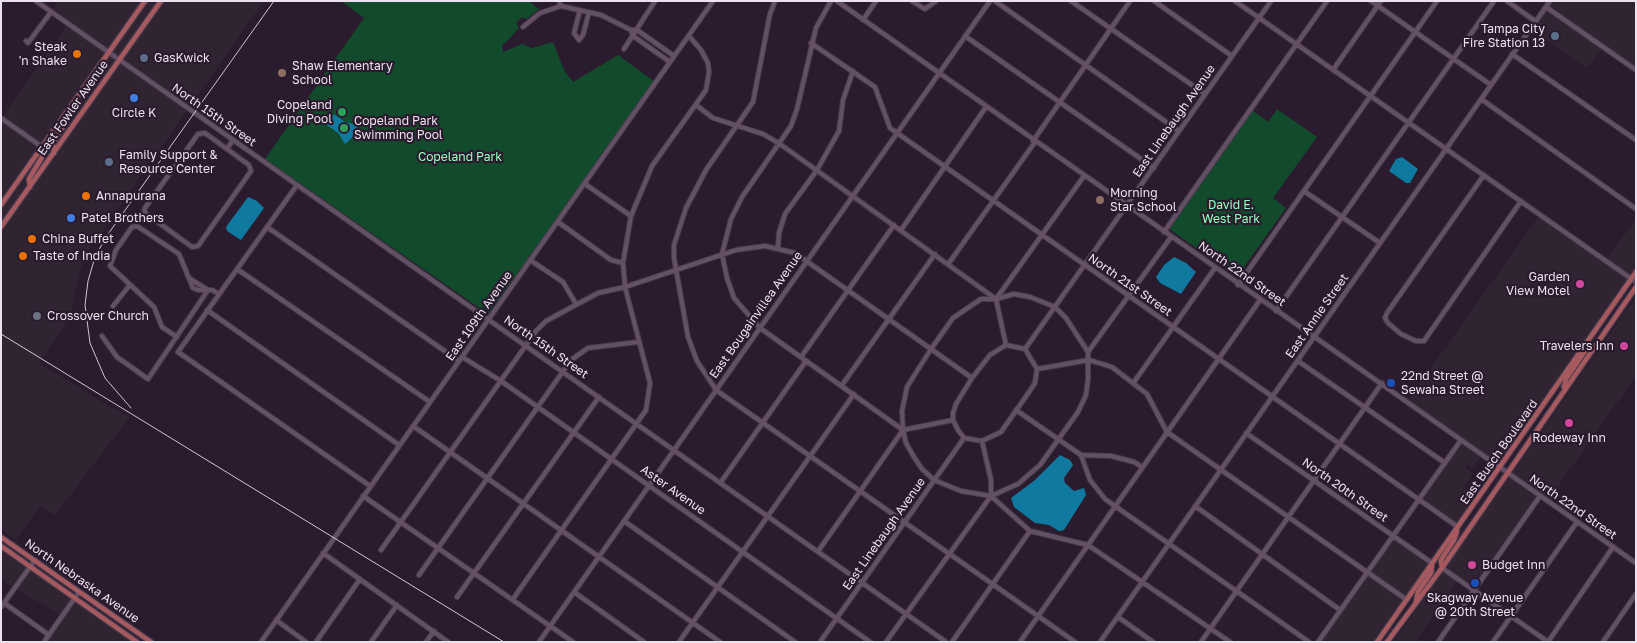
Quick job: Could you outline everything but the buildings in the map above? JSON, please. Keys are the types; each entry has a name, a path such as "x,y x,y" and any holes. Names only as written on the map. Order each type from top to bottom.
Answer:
{"main road":[{"name":"East Fowler Avenue","path":"1,205 145,1"},
{"name":"East Fowler Avenue","path":"1,227 161,1"},
{"path":"54,153 53,143 66,122 67,112"},
{"path":"30,187 29,179 42,157 42,147"},
{"name":"East Busch Boulevard","path":"1377,642 1584,346 1634,280 1636,272"},
{"name":"East Busch Boulevard","path":"1387,642 1442,568 1636,287"},
{"path":"1563,391 1566,379 1586,350 1584,346"},
{"path":"1442,568 1441,560 1454,540 1458,527"},
{"name":"North Nebraska Avenue","path":"1,537 150,642"},
{"name":"North Nebraska Avenue","path":"1,546 137,642"},
{"path":"25,563 29,557"},
{"path":"1416,603 1418,592 1431,573 1432,563"}],"street":[{"name":"North 15th Street","path":"36,1 525,346 819,550 946,642"},
{"path":"559,1 561,6"},
{"path":"624,48 655,1"},
{"name":"East 109th Avenue","path":"261,642 713,1"},
{"path":"775,1 770,14 754,96 738,124 706,170 686,208 674,244 688,337 697,361 716,390 1075,642"},
{"path":"831,1 816,28 811,43 798,109 791,126 742,197 731,219 722,254 734,298 760,328 903,430"},
{"name":"North 22nd Street","path":"837,1 1238,285 1636,563"},
{"path":"863,20 876,1"},
{"path":"912,1 925,9 936,1"},
{"name":"East Bougainvillea Avenue","path":"539,642 990,1"},
{"path":"995,1 1179,131"},
{"path":"1071,1 1205,94"},
{"path":"949,263 1130,1"},
{"path":"1154,1 1232,56"},
{"path":"1235,1 1634,280"},
{"name":"East Linebaugh Avenue","path":"1025,349 1270,1"},
{"path":"1164,232 1328,1"},
{"path":"1371,1 1491,85"},
{"path":"1333,70 1381,1"},
{"path":"1238,285 1437,1"},
{"path":"1276,311 1494,1"},
{"path":"1507,1 1535,21"},
{"name":"East Annie Street","path":"1100,642 1550,1"},
{"path":"523,27 540,13 561,6 609,18 631,30 637,30 674,56"},
{"path":"1546,7 1636,70"},
{"path":"580,10 574,33 579,40 584,35 589,12"},
{"path":"26,41 28,43 51,12"},
{"path":"631,30 633,36 670,62"},
{"path":"513,599 646,410 650,383 625,287 623,263 631,216 652,166 706,90 709,72 705,56 688,36"},
{"path":"966,36 1154,168"},
{"name":"North 21st Street","path":"811,43 875,87 890,128 1458,527"},
{"path":"1512,54 1636,140"},
{"path":"778,248 779,233 785,214 817,170 839,131 843,100 853,71"},
{"path":"1481,99 1636,209"},
{"path":"696,105 713,118 738,124 764,134 780,144 949,263 996,299 1006,345"},
{"path":"901,230 986,107"},
{"path":"1,118 42,147"},
{"path":"204,133 227,149 249,165 251,171 196,247 144,211 198,134 204,133"},
{"path":"227,149 233,140"},
{"path":"1484,175 1387,313 1385,318 1388,323 1401,334 1416,341 1424,341 1521,201"},
{"path":"996,299 1084,176"},
{"path":"297,184 178,352 370,486"},
{"path":"585,184 631,216"},
{"path":"1304,191 1380,244"},
{"path":"558,222 611,260 623,263"},
{"path":"177,337 162,327 155,308 129,286 110,264 118,245 134,225 179,254 189,278 189,283 194,289 208,290 219,294"},
{"path":"800,357 894,225"},
{"path":"267,227 458,362"},
{"path":"1088,352 1171,237"},
{"path":"381,550 525,346 546,321 598,293 625,287 722,254 754,247 778,248 795,254 972,378"},
{"path":"842,385 934,254"},
{"path":"530,260 563,282 576,304"},
{"path":"237,268 430,402"},
{"path":"1134,382 1215,268"},
{"path":"114,306 129,286"},
{"path":"102,336 117,357 148,379 208,290"},
{"path":"886,642 991,496 1018,484 1029,476 1060,440 1078,412 1086,395 1088,352 1066,318 1055,307 1043,301 1014,294 996,299 981,299 954,318 931,349 907,387 902,411 903,430 906,443 914,457 922,469 934,480 961,491 991,496 1030,531 1088,545 1230,642"},
{"path":"1020,642 1260,300"},
{"path":"207,310 399,444"},
{"path":"420,575 571,360 588,348 638,342"},
{"path":"1006,345 1025,349 1037,369 1035,383 1000,432 982,441 964,438 953,420 956,404 972,378 990,355 1006,345"},
{"name":"Aster Avenue","path":"462,357 501,381 870,642"},
{"path":"1037,369 1089,360 1112,367 1134,382 1147,394 1168,432 1407,600"},
{"path":"721,482 806,361"},
{"path":"1298,361 1445,463"},
{"path":"1201,642 1382,384"},
{"path":"679,642 854,394"},
{"path":"458,597 599,397"},
{"path":"1016,410 1081,455 1111,456 1134,462 1142,467"},
{"path":"819,550 903,430 953,420"},
{"path":"413,426 720,642"},
{"name":"North 20th Street","path":"1246,433 1432,563"},
{"name":"East Linebaugh Avenue","path":"820,642 964,438"},
{"path":"1318,642 1461,440"},
{"path":"982,441 991,480 991,496"},
{"path":"1081,455 1090,480 1098,492 1115,506 1310,642"},
{"path":"363,496 573,642"},
{"path":"1438,642 1540,496"},
{"path":"1195,506 1340,610"},
{"path":"624,520 795,642"},
{"path":"1493,642 1577,522"},
{"path":"952,642 1030,531"},
{"path":"1442,568 1548,642 1613,547"},
{"path":"323,554 448,642"},
{"path":"34,560 2,605 49,635"},
{"path":"316,642 360,579"},
{"path":"44,642 80,592"},
{"path":"574,592 644,642"},
{"path":"1603,642 1636,594"},
{"path":"371,642 397,605"},
{"path":"1118,617 1153,642"},
{"path":"276,620 306,642"},
{"path":"426,642 434,631"}],"shaded area":[{"path":"59,1 264,1 86,254 79,273 71,316 39,363 129,418 55,515 40,506 16,540 1,529 1,119 70,21 53,9"},
{"path":"1552,1 1632,1 1636,4 1636,68 1549,7"},
{"path":"1546,10 1602,49 1587,68 1532,30"},
{"path":"1539,216 1628,279 1499,465 1408,400"},
{"path":"1636,219 1636,268 1631,276 1607,259"},
{"path":"1636,296 1636,376 1551,496 1553,500 1549,500 1512,474"},
{"path":"1462,443 1481,457 1472,468 1468,465 1466,468 1473,474 1464,487 1477,496 1457,524 1422,498"},
{"path":"1510,477 1537,496 1476,587 1445,568"},
{"path":"1394,539 1429,563 1406,597 1370,572"},
{"path":"1,550 27,567 13,587 1,579"},
{"path":"30,570 72,599 60,615 17,589"},
{"path":"1443,571 1458,581 1417,639 1422,642 1393,642"},
{"path":"1368,575 1404,601 1374,642 1321,642"},
{"path":"75,602 133,642 46,642"}],"green space":[{"name":"Copeland Park","path":"341,1 529,1 539,9 527,19 522,17 516,23 519,28 502,46 503,52 522,44 532,48 553,42 564,70 573,82 618,55 655,82 488,314 265,159 364,18"},
{"name":"David E. West Park","path":"1277,109 1317,137 1273,198 1286,208 1237,277 1168,228 1252,110 1268,122"}],"water":[{"name":"Copeland Park Swimming Pool","path":"334,114 345,122 358,125 355,135 345,144 338,133 327,125"},
{"path":"1402,157 1418,169 1410,183 1406,183 1389,171 1396,159"},
{"path":"248,197 257,201 264,208 241,240 227,231 226,227"},
{"path":"1174,257 1186,263 1196,272 1181,294 1160,283 1156,277 1164,265"},
{"path":"1060,455 1070,460 1073,465 1064,478 1065,483 1074,491 1084,488 1086,495 1064,530 1059,531 1049,525 1035,523 1014,507 1011,498 1035,480"}],"railway":[{"path":"131,408 105,378 90,343 85,305 88,281 95,257 106,237 274,1"},
{"path":"1,334 504,642"}],"place":[{"name":"Tampa City Fire Station 13","path":"1555,36"},
{"name":"Steak 'n Shake","path":"77,54"},
{"name":"GasKwick","path":"144,58"},
{"name":"Shaw Elementary School","path":"282,73"},
{"name":"Circle K","path":"134,98"},
{"name":"Copeland Diving Pool","path":"342,112"},
{"name":"Copeland Park Swimming Pool","path":"344,128"},
{"name":"Family Support & Resource Center","path":"109,162"},
{"name":"Annapurana","path":"86,196"},
{"name":"Morning Star School","path":"1100,200"},
{"name":"Patel Brothers","path":"71,218"},
{"name":"China Buffet","path":"32,239"},
{"name":"Taste of India","path":"23,256"},
{"name":"Garden View Motel","path":"1580,284"},
{"name":"Crossover Church","path":"37,316"},
{"name":"Travelers Inn","path":"1624,346"},
{"name":"22nd Street @ Sewaha Street","path":"1391,383"},
{"name":"Rodeway Inn","path":"1569,423"},
{"name":"Budget Inn","path":"1472,565"},
{"name":"Skagway Avenue @ 20th Street","path":"1475,583"}]}
